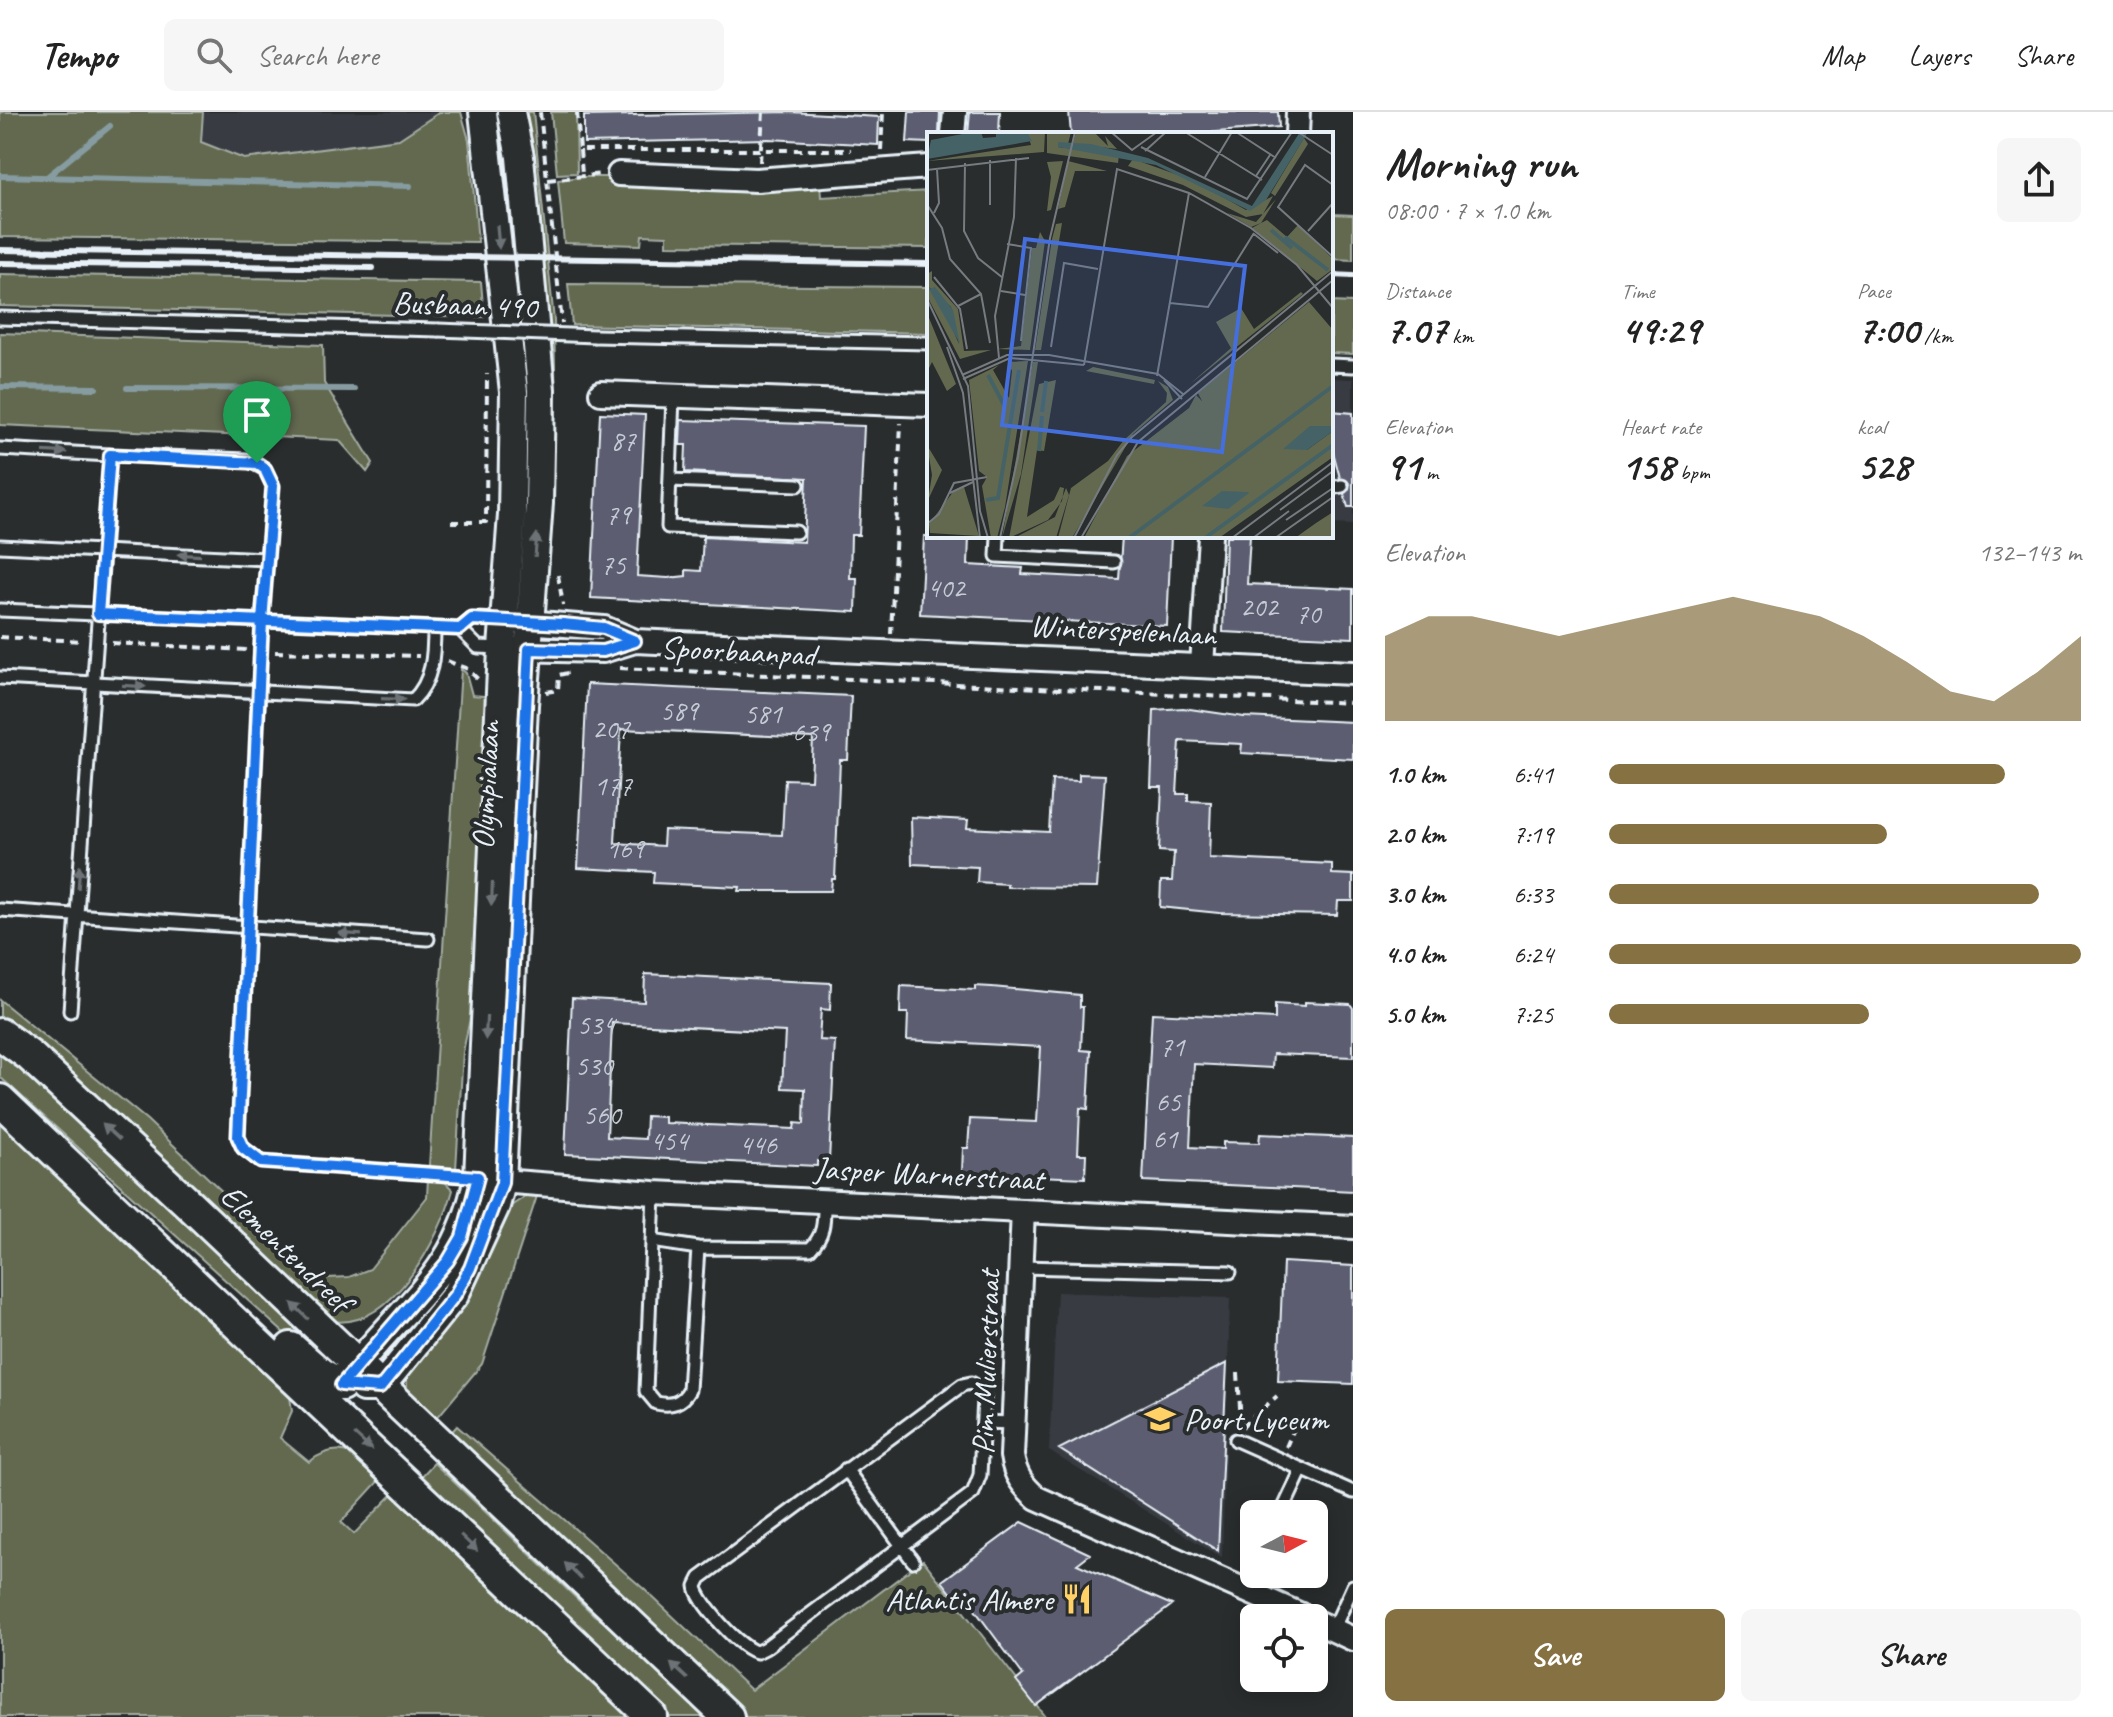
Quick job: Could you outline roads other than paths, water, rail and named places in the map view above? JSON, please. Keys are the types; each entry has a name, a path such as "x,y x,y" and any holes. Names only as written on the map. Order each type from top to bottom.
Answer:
{"main road":[{"name":"Elementendreef","path":"0,1034 30,1056 349,1375"},
{"name":"Elementendreef","path":"0,1100 652,1717"},
{"name":"Elementendreef","path":"135,1226 226,1289 321,1374 349,1375 380,1388 728,1717"}],"street":[{"name":"Olympialaan","path":"483,112 514,392 512,515 517,621 529,649 513,691"},
{"name":"Olympialaan","path":"380,1388 455,1295 481,1243 490,1180 513,691 502,648 517,621 539,503 541,390 520,157 511,112"},
{"path":"953,132 955,112"},
{"path":"1297,132 1298,112"},
{"path":"619,174 759,180 881,161 927,167"},
{"path":"601,393 927,405"},
{"path":"1202,666 1210,538"},
{"name":"Winterspelenlaan","path":"517,621 604,628 635,641"},
{"name":"Winterspelenlaan","path":"502,648 603,651 635,641 1353,673"},
{"name":"Olympialaan","path":"349,1375 448,1261 490,1180"},
{"name":"Jasper Warnerstraat","path":"490,1180 654,1193 1353,1227"},
{"name":"Pim Mulierstraat","path":"1023,1211 1013,1423 1015,1473 1024,1487 1037,1498 1248,1586 1282,1604"},
{"path":"336,1417 349,1375"}],"lane":[{"name":"Busbaan 490","path":"0,318 927,343"},
{"path":"1333,365 1353,366"},
{"path":"673,396 668,527 796,532"},
{"path":"0,449 257,463 265,469 273,486 262,621 237,1126 243,1148 261,1162 490,1180"},
{"path":"70,1011 110,455"},
{"path":"670,480 798,485"},
{"path":"998,538 997,556 1114,562"},
{"path":"0,546 267,559"},
{"path":"0,610 460,629 472,619 517,621"},
{"path":"0,678 413,700 427,682 433,657 434,628"},
{"path":"460,629 478,647 502,648"},
{"path":"0,910 428,939"},
{"path":"654,1193 646,1391 656,1403 669,1406 684,1400 689,1390 698,1248"},
{"path":"652,1241 698,1248 810,1249 820,1238 824,1201"},
{"path":"1020,1267 1230,1272"},
{"path":"966,1383 975,1383 984,1393 983,1422 980,1475 973,1493 757,1652 745,1648 699,1598 696,1590 700,1578 966,1383"},
{"path":"983,1422 1013,1423"},
{"path":"1236,1440 1353,1492"},
{"path":"846,1469 913,1561"},
{"path":"1288,1500 1302,1469"},
{"path":"1333,1630 1353,1586"}],"waterway":[{"path":"48,176 110,126"},
{"path":"0,176 410,186"},
{"path":"0,387 96,388"},
{"path":"127,388 354,389"}],"railway":[{"path":"0,250 927,264"},
{"path":"0,263 373,268"},
{"path":"1333,275 1353,276"}],"place":[{"name":"Poort Lyceum","path":"1160,1419"},
{"name":"Atlantis Almere","path":"1077,1599"}]}
